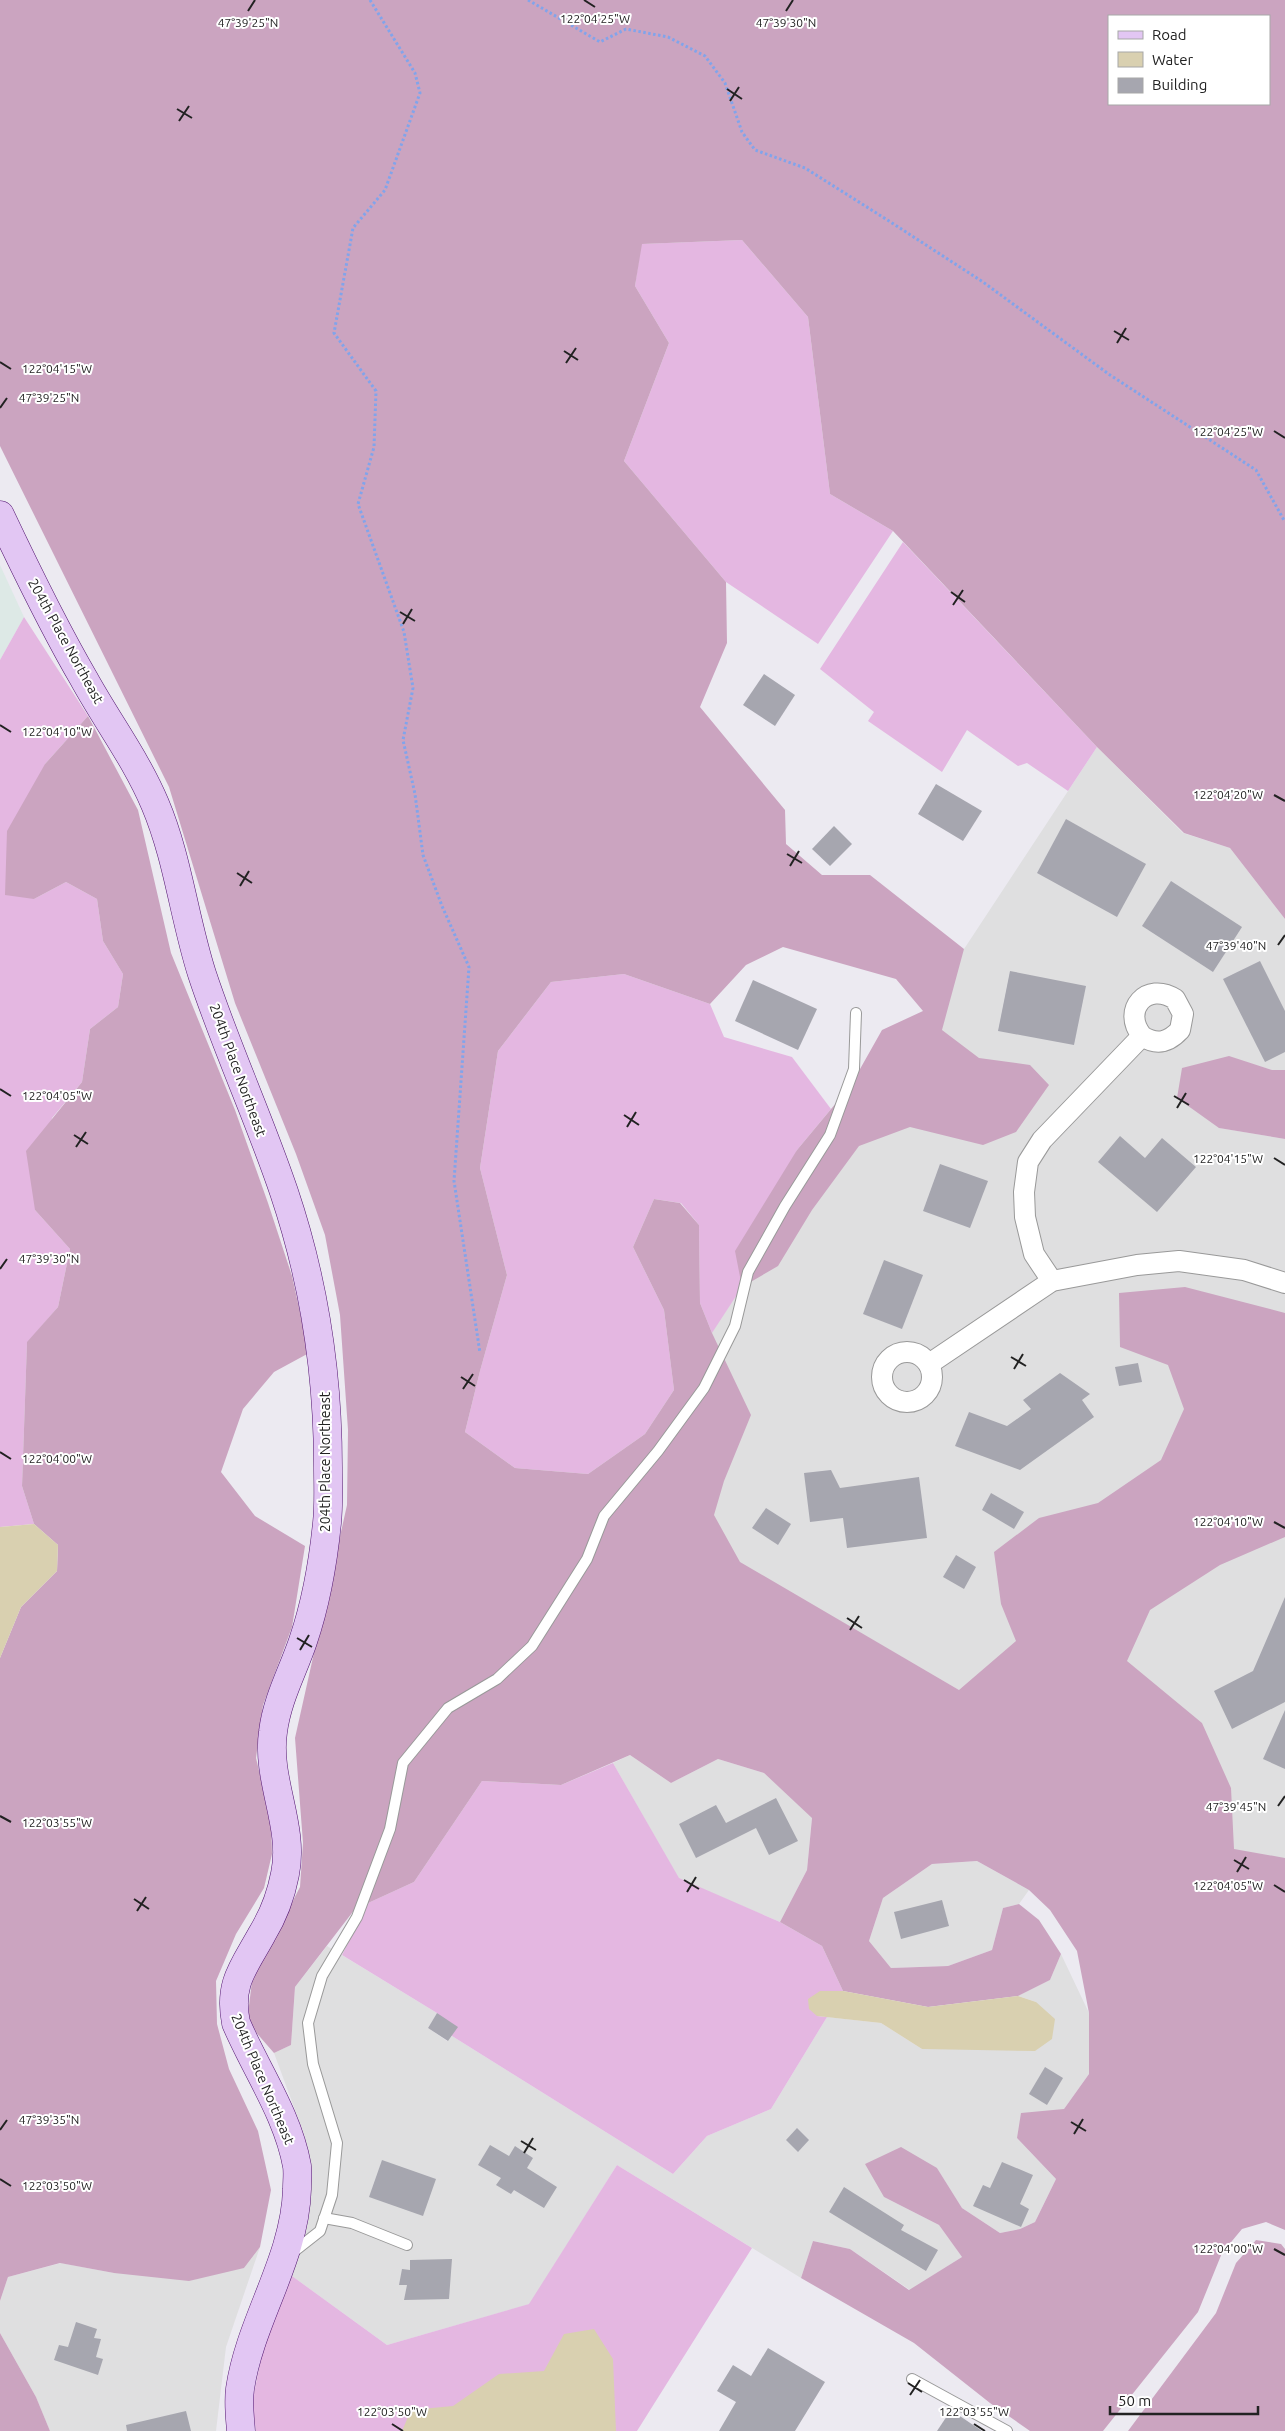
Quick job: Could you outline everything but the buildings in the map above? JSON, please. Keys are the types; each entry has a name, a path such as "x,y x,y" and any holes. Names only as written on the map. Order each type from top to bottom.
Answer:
{"street":[{"name":"204th Place Northeast","path":"0,515 84,681 127,747 156,806 172,853 202,972 284,1193 308,1274 324,1364 328,1449 326,1530 317,1594 302,1644 278,1706 272,1734 273,1762 286,1832 286,1862 276,1903 264,1932 244,1962 234,1987 233,2006 236,2023 286,2128 298,2167 296,2213 284,2260 258,2323 240,2391 241,2431"},
{"path":"1052,1281 1034,1254 1025,1217 1024,1192 1028,1162 1042,1140 1142,1036"},
{"path":"929,1364 1052,1281 1137,1265 1179,1261 1244,1270 1285,1283"}],"lane":[{"path":"284,2260 320,2231 332,2195 337,2143 313,2064 308,2023 322,1976 357,1917 390,1829 403,1762 448,1708 497,1679 532,1646 587,1560 604,1516 658,1451 704,1388 734,1326 748,1272 830,1135 854,1068 856,1013"},
{"path":"324,2218 352,2222 407,2245"},
{"path":"912,2379 1007,2431"}],"path":[{"path":"370,0 415,73 420,93 385,190 352,228 334,333 376,391 374,447 358,504 404,632 413,688 403,740 415,794 423,855 442,906 469,966 454,1181 480,1353"},
{"path":"528,0 600,42 626,29 668,37 705,56 724,83 742,132 755,150 805,168 982,282 1110,376 1256,470 1285,522"}],"shaded area":[{"path":"0,0 1285,0 1285,919 1230,848 1184,833 1097,747 893,531 830,494 808,317 742,240 642,244 635,286 669,343 624,461 726,582 727,643 700,707 785,810 786,844 822,875 870,875 964,949 942,1030 979,1058 1030,1065 1049,1085 1016,1132 983,1145 910,1127 859,1146 812,1210 778,1266 742,1287 735,1251 797,1150 851,1085 882,1030 923,1011 896,979 783,947 746,965 710,1004 624,974 551,982 498,1051 480,1168 507,1275 465,1432 515,1468 588,1474 645,1434 674,1390 664,1310 633,1247 654,1199 680,1203 699,1225 700,1303 712,1333 751,1415 724,1481 714,1515 740,1562 959,1690 1016,1641 1001,1604 994,1552 1039,1518 1098,1503 1161,1460 1184,1409 1168,1365 1120,1347 1119,1293 1185,1287 1285,1313 1285,1537 1220,1565 1150,1610 1127,1661 1202,1723 1231,1788 1234,1849 1285,1858 1285,2230 1266,2222 1242,2229 1222,2253 1198,2312 1103,2431 1030,2431 990,2403 914,2343 801,2278 813,2241 850,2249 909,2290 962,2257 939,2225 884,2197 865,2164 901,2147 937,2168 962,2208 1000,2233 1020,2229 1035,2222 1056,2179 1017,2138 1021,2113 1064,2109 1089,2074 1089,2013 1077,1951 1050,1910 1029,1890 977,1861 932,1864 883,1898 869,1941 891,1968 948,1966 992,1950 1003,1908 1019,1904 1039,1920 1061,1954 1050,1980 1018,1996 928,2007 843,1991 822,1946 780,1922 807,1870 812,1818 764,1773 718,1759 671,1783 630,1755 561,1785 482,1781 414,1882 355,1909 295,1987 291,2045 274,2053 247,2022 252,1981 300,1887 303,1843 295,1738 347,1505 348,1430 340,1315 325,1235 296,1154 235,1003 169,787 0,446"},
{"path":"742,240 808,317 830,494 893,531 818,644 726,582 624,461 669,343 635,286 641,244"},
{"path":"903,542 1097,747 1068,791 1027,763 1018,766 967,730 942,772 868,721 874,712 820,669"},
{"path":"0,565 24,617 0,660"},
{"path":"24,617 88,716 45,764 34,899 66,882 97,899 103,941 123,974 118,1007 90,1029 82,1082 52,1118 35,1210 70,1249 58,1307 27,1343 22,1486 34,1524 0,1527 0,660"},
{"path":"88,716 138,810 171,953 235,1110 268,1203 292,1276 309,1353 274,1372 243,1409 221,1472 255,1516 305,1546 292,1627 263,1705 256,1758 271,1821 272,1854 264,1888 236,1934 216,1981 217,2024 229,2069 258,2131 271,2190 260,2247 244,2268 189,2281 114,2273 60,2263 8,2277 0,2301 0,1658 21,1607 57,1571 58,1545 34,1524 22,1486 27,1342 58,1307 70,1249 35,1210 26,1151 82,1082 90,1029 118,1007 123,974 103,941 97,899 66,882 34,899 5,895 7,831 45,764"},
{"path":"1097,747 1183,833 1230,848 1285,919 1285,1070 1272,1070 1229,1057 1220,1128 1285,1139 1285,1880 610,1487"},
{"path":"624,974 710,1004 724,1037 792,1057 831,1109 797,1150 742,1287 712,1333 700,1303 699,1225 681,1203 654,1199 633,1247 664,1310 674,1390 645,1434 588,1474 515,1468 465,1432 507,1275 480,1168 498,1051 551,982"},
{"path":"1229,1056 1272,1070 1285,1070 1285,1139 1219,1128 1177,1098 1182,1068"},
{"path":"630,1755 671,1783 718,1759 764,1773 812,1817 807,1870 780,1922 679,1879 613,1763"},
{"path":"613,1763 679,1878 780,1922 822,1946 843,1991 820,1991 817,2016 827,2017 771,2109 707,2136 673,2174 452,2036 437,2013 342,1955 368,1903 414,1882 482,1781 561,1785"},
{"path":"977,1861 1029,1890 1019,1904 1003,1908 992,1950 948,1966 891,1968 869,1941 883,1898 932,1864"},
{"path":"327,1946 437,2013 428,2028 447,2041 452,2036 673,2174 707,2136 771,2109 827,2017 881,2023 922,2049 1036,2002 1018,1996 1050,1980 1061,1954 1089,2013 1089,2074 1064,2109 1017,2138 1056,2179 1035,2222 1020,2229 1000,2233 962,2208 937,2168 884,2197 939,2225 962,2257 910,2290 850,2249 813,2241 801,2278 617,2165 530,2304 387,2345 292,2276 309,2216 305,2137 274,2053 291,2045 295,1987"},
{"path":"617,2165 752,2248 637,2431 256,2431 252,2403 263,2349 292,2276 387,2345 529,2304"},
{"path":"1256,2240 1281,2244 1285,2249 1285,2431 1128,2431 1216,2313 1236,2263"},
{"path":"260,2247 226,2347 216,2431 50,2431 36,2397 0,2333 0,2301 8,2277 61,2263 114,2273 244,2268"},
{"path":"0,2333 36,2397 50,2431 0,2431"}],"water":[{"path":"34,1524 58,1545 57,1571 21,1607 0,1658 0,1527"},
{"path":"820,1991 843,1991 928,2007 1018,1996 1036,2002 1055,2019 1052,2039 1035,2051 922,2049 881,2023 817,2016 809,2009 808,1999"},
{"path":"594,2329 613,2359 616,2431 402,2431 411,2410 453,2406 499,2374 544,2371 564,2334"}]}
